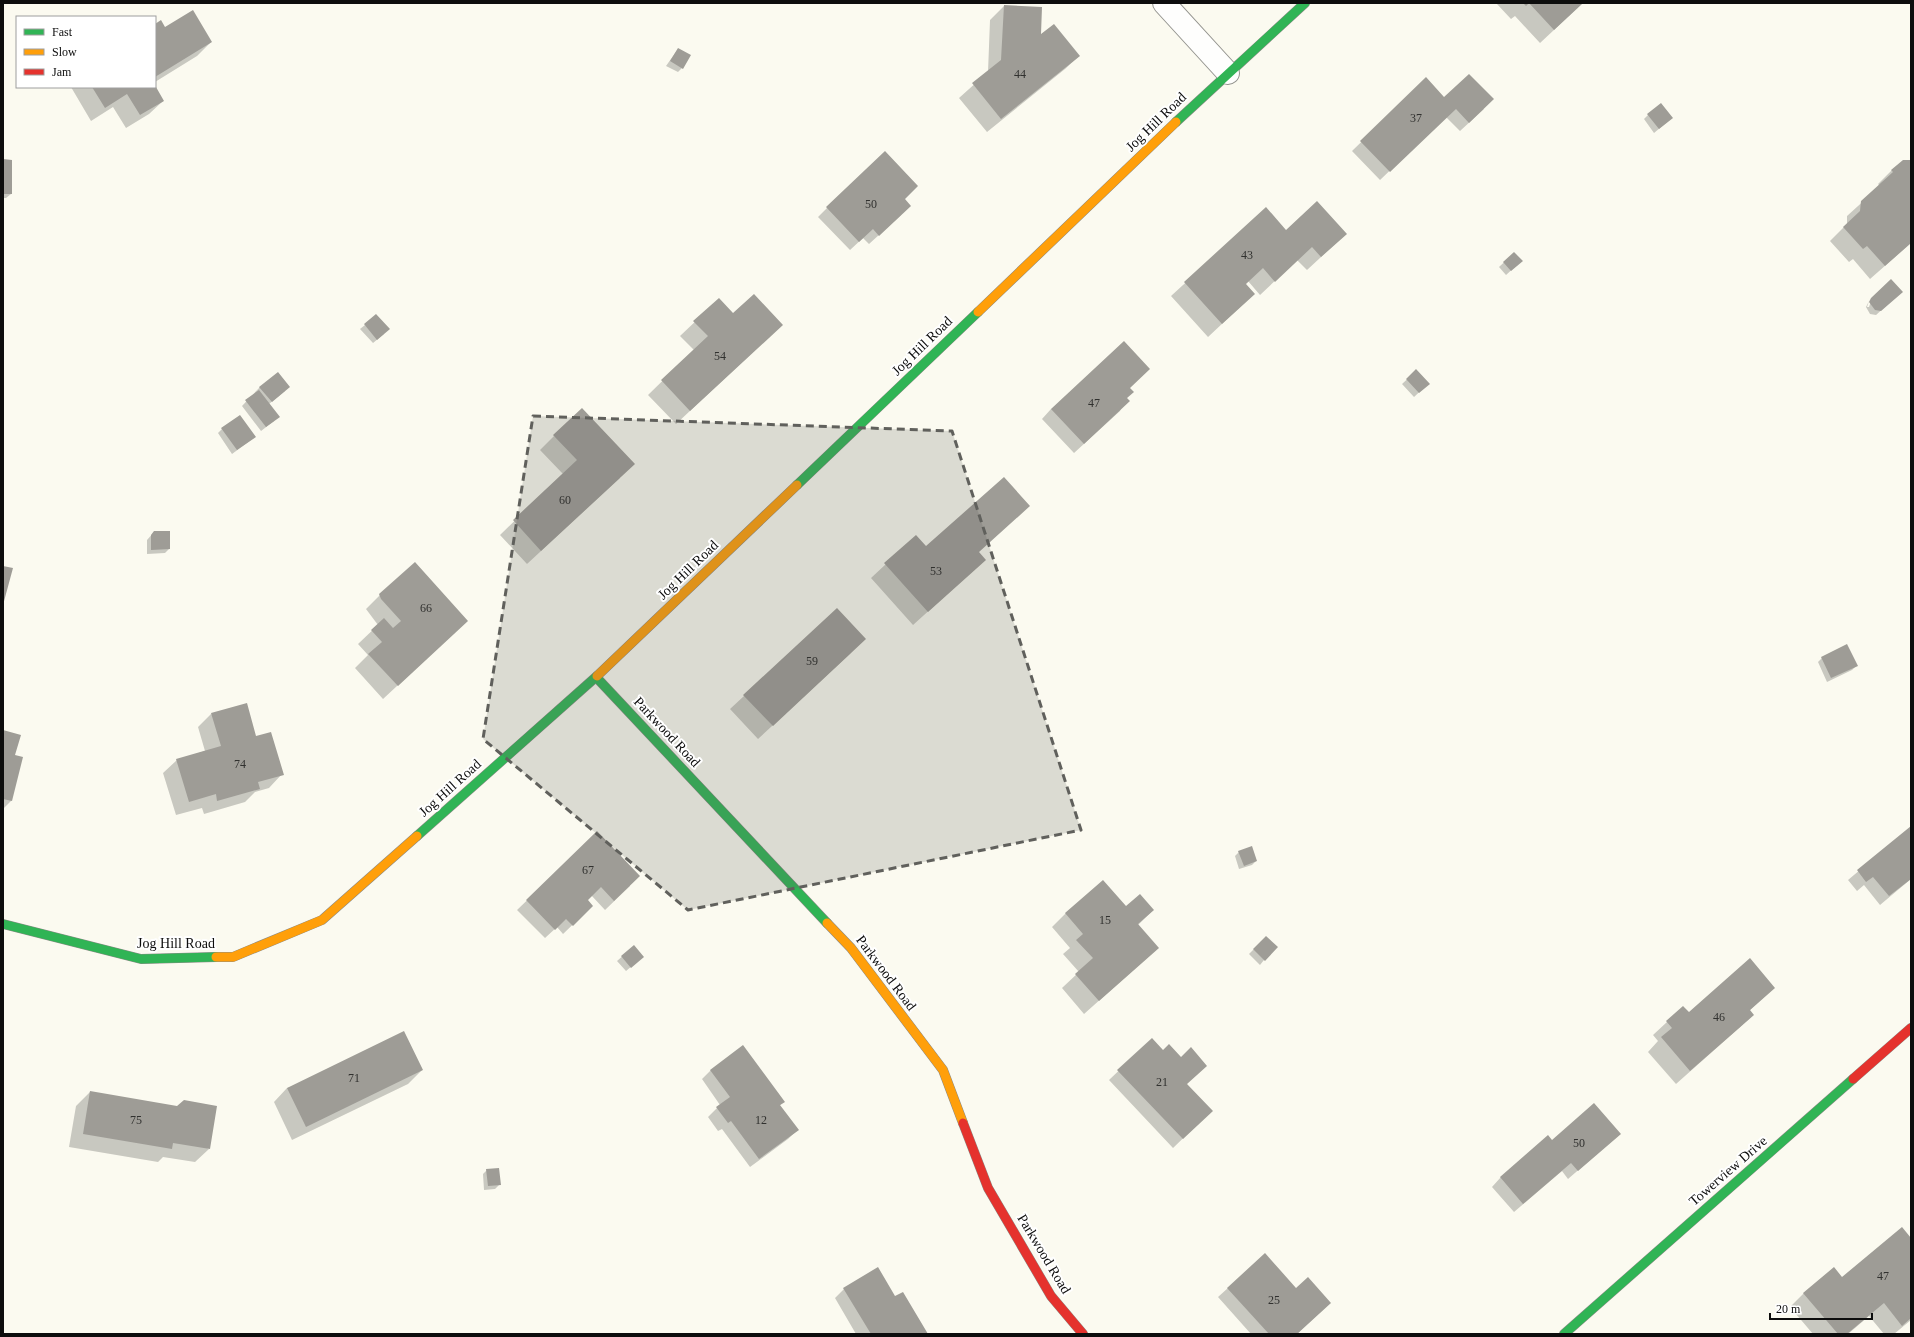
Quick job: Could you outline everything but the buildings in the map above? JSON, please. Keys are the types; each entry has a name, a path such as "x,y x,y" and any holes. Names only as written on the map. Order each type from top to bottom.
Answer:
{"street":[{"path":"1164,3 1228,73"},
{"name":"Jog Hill Road","path":"3,924 141,959 234,957 316,923 596,677 1228,73 1305,3"},
{"name":"Parkwood Road","path":"596,677 851,948 938,1064 942,1070 988,1188 1051,1296 1083,1334"},
{"name":"Towerview Drive","path":"1564,1334 1911,1028"}],"highlighted area":[{"path":"533,416 952,431 1081,830 688,910 483,739"}],"traffic: fast":[{"path":"1176,122 1305,3"},
{"path":"797,485 978,312"},
{"path":"417,836 597,676"},
{"path":"596,677 827,923"},
{"path":"3,924 141,959 216,957"},
{"path":"1564,1334 1853,1079"}],"traffic: slow":[{"path":"978,312 1176,122"},
{"path":"597,676 797,485"},
{"path":"216,957 233,957 322,920 417,836"},
{"path":"827,923 851,948 943,1070 963,1123"}],"traffic: jam":[{"path":"1853,1079 1911,1028"},
{"path":"963,1123 988,1188 1051,1296 1083,1334"}]}
